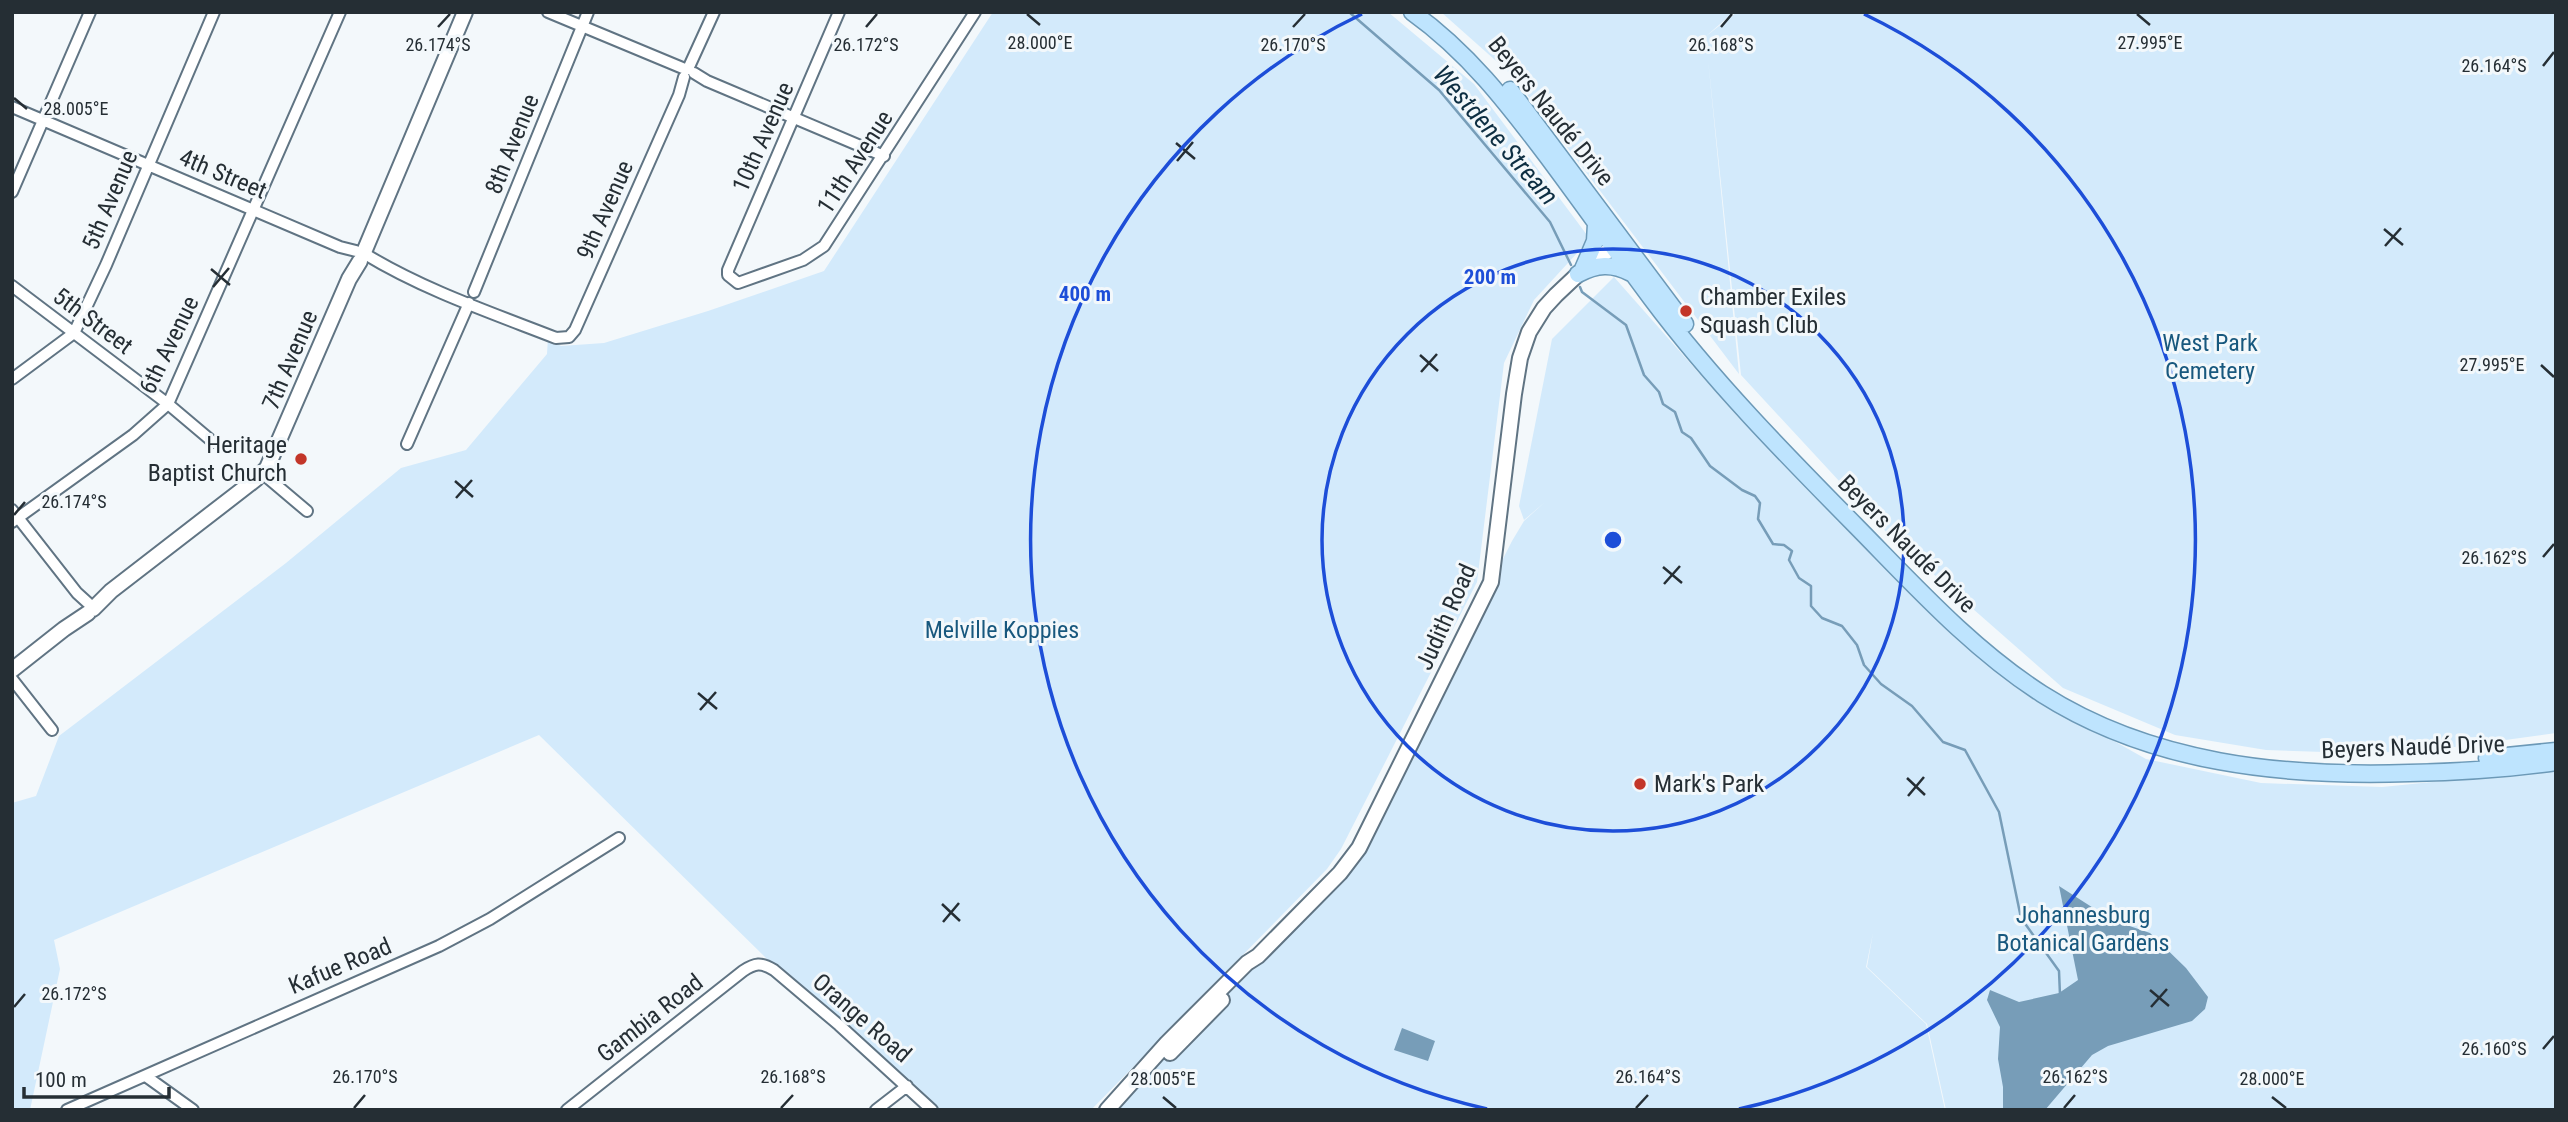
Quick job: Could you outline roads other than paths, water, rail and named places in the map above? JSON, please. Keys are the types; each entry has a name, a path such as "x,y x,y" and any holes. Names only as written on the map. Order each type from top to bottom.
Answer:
{"main road":[{"name":"Beyers Naudé Drive","path":"1412,12 1454,45 1491,83 1596,224 1619,244 1633,274 1695,355 1820,490 1977,644 2025,682 2096,722 2169,750 2273,770 2332,775 2384,774 2481,770 2556,762"},
{"name":"Beyers Naudé Drive","path":"1431,12 1474,50 1506,84 1619,244 1727,377 1811,466 1990,643 2060,694 2104,716 2171,741 2225,754 2299,764 2417,764 2556,751"},
{"path":"1581,271 1595,241 1596,224"},
{"path":"1581,271 1610,265 1633,274"}],"street":[{"path":"12,192 90,12"},
{"name":"5th Avenue","path":"12,379 74,333 215,12"},
{"name":"6th Avenue","path":"14,517 133,435 168,404 340,12"},
{"name":"7th Avenue","path":"12,670 64,629 86,605 111,592 262,473 280,442 464,12"},
{"path":"548,12 884,156"},
{"name":"8th Avenue","path":"474,292 588,12"},
{"name":"9th Avenue","path":"566,339 575,330 714,12"},
{"name":"10th Avenue","path":"730,279 727,270 839,12"},
{"name":"11th Avenue","path":"730,279 738,283 815,254 824,246 975,12"},
{"name":"4th Street","path":"12,107 469,303 556,338 566,339"},
{"name":"Judith Road","path":"1107,1110 1209,1015 1258,956 1340,873 1356,852 1488,589 1494,567 1514,394 1520,358 1529,331 1544,308 1581,271 1619,244"},
{"name":"5th Street","path":"12,286 168,404 213,442"},
{"path":"407,444 469,303"},
{"path":"262,473 307,511"},
{"path":"14,517 86,605"},
{"path":"12,679 52,730"},
{"name":"Kafue Road","path":"67,1110 448,942 619,838"},
{"name":"Orange Road","path":"761,963 774,970 820,1008 932,1110"},
{"name":"Gambia Road","path":"567,1110 743,971 753,964 761,963"},
{"path":"147,1077 192,1110"},
{"path":"876,1110 907,1086"}],"waterway":[{"name":"Westdene Stream","path":"1349,12 1439,90 1550,222 1571,265"},
{"name":"Westdene Stream","path":"1580,287 1582,292 1626,325 1644,375 1659,392 1663,404 1675,412 1682,432 1691,438 1710,466 1742,490 1755,496 1760,503 1758,519 1773,544 1784,545 1792,551 1789,560 1799,578 1811,586 1811,606 1822,618 1842,626 1857,645 1864,665 1881,684 1912,706 1943,742 1965,750 1999,812 2021,918 2059,971 2060,995"}],"place":[{"name":"Chamber Exiles Squash Club","path":"1686,311"},
{"name":"Heritage Baptist Church","path":"301,459"},
{"name":"Mark's Park","path":"1640,784"}],"park label":[{"name":"West Park Cemetery","path":"2210,357"},
{"name":"Melville Koppies","path":"1002,630"},
{"name":"Johannesburg Botanical Gardens","path":"2083,929"}]}
